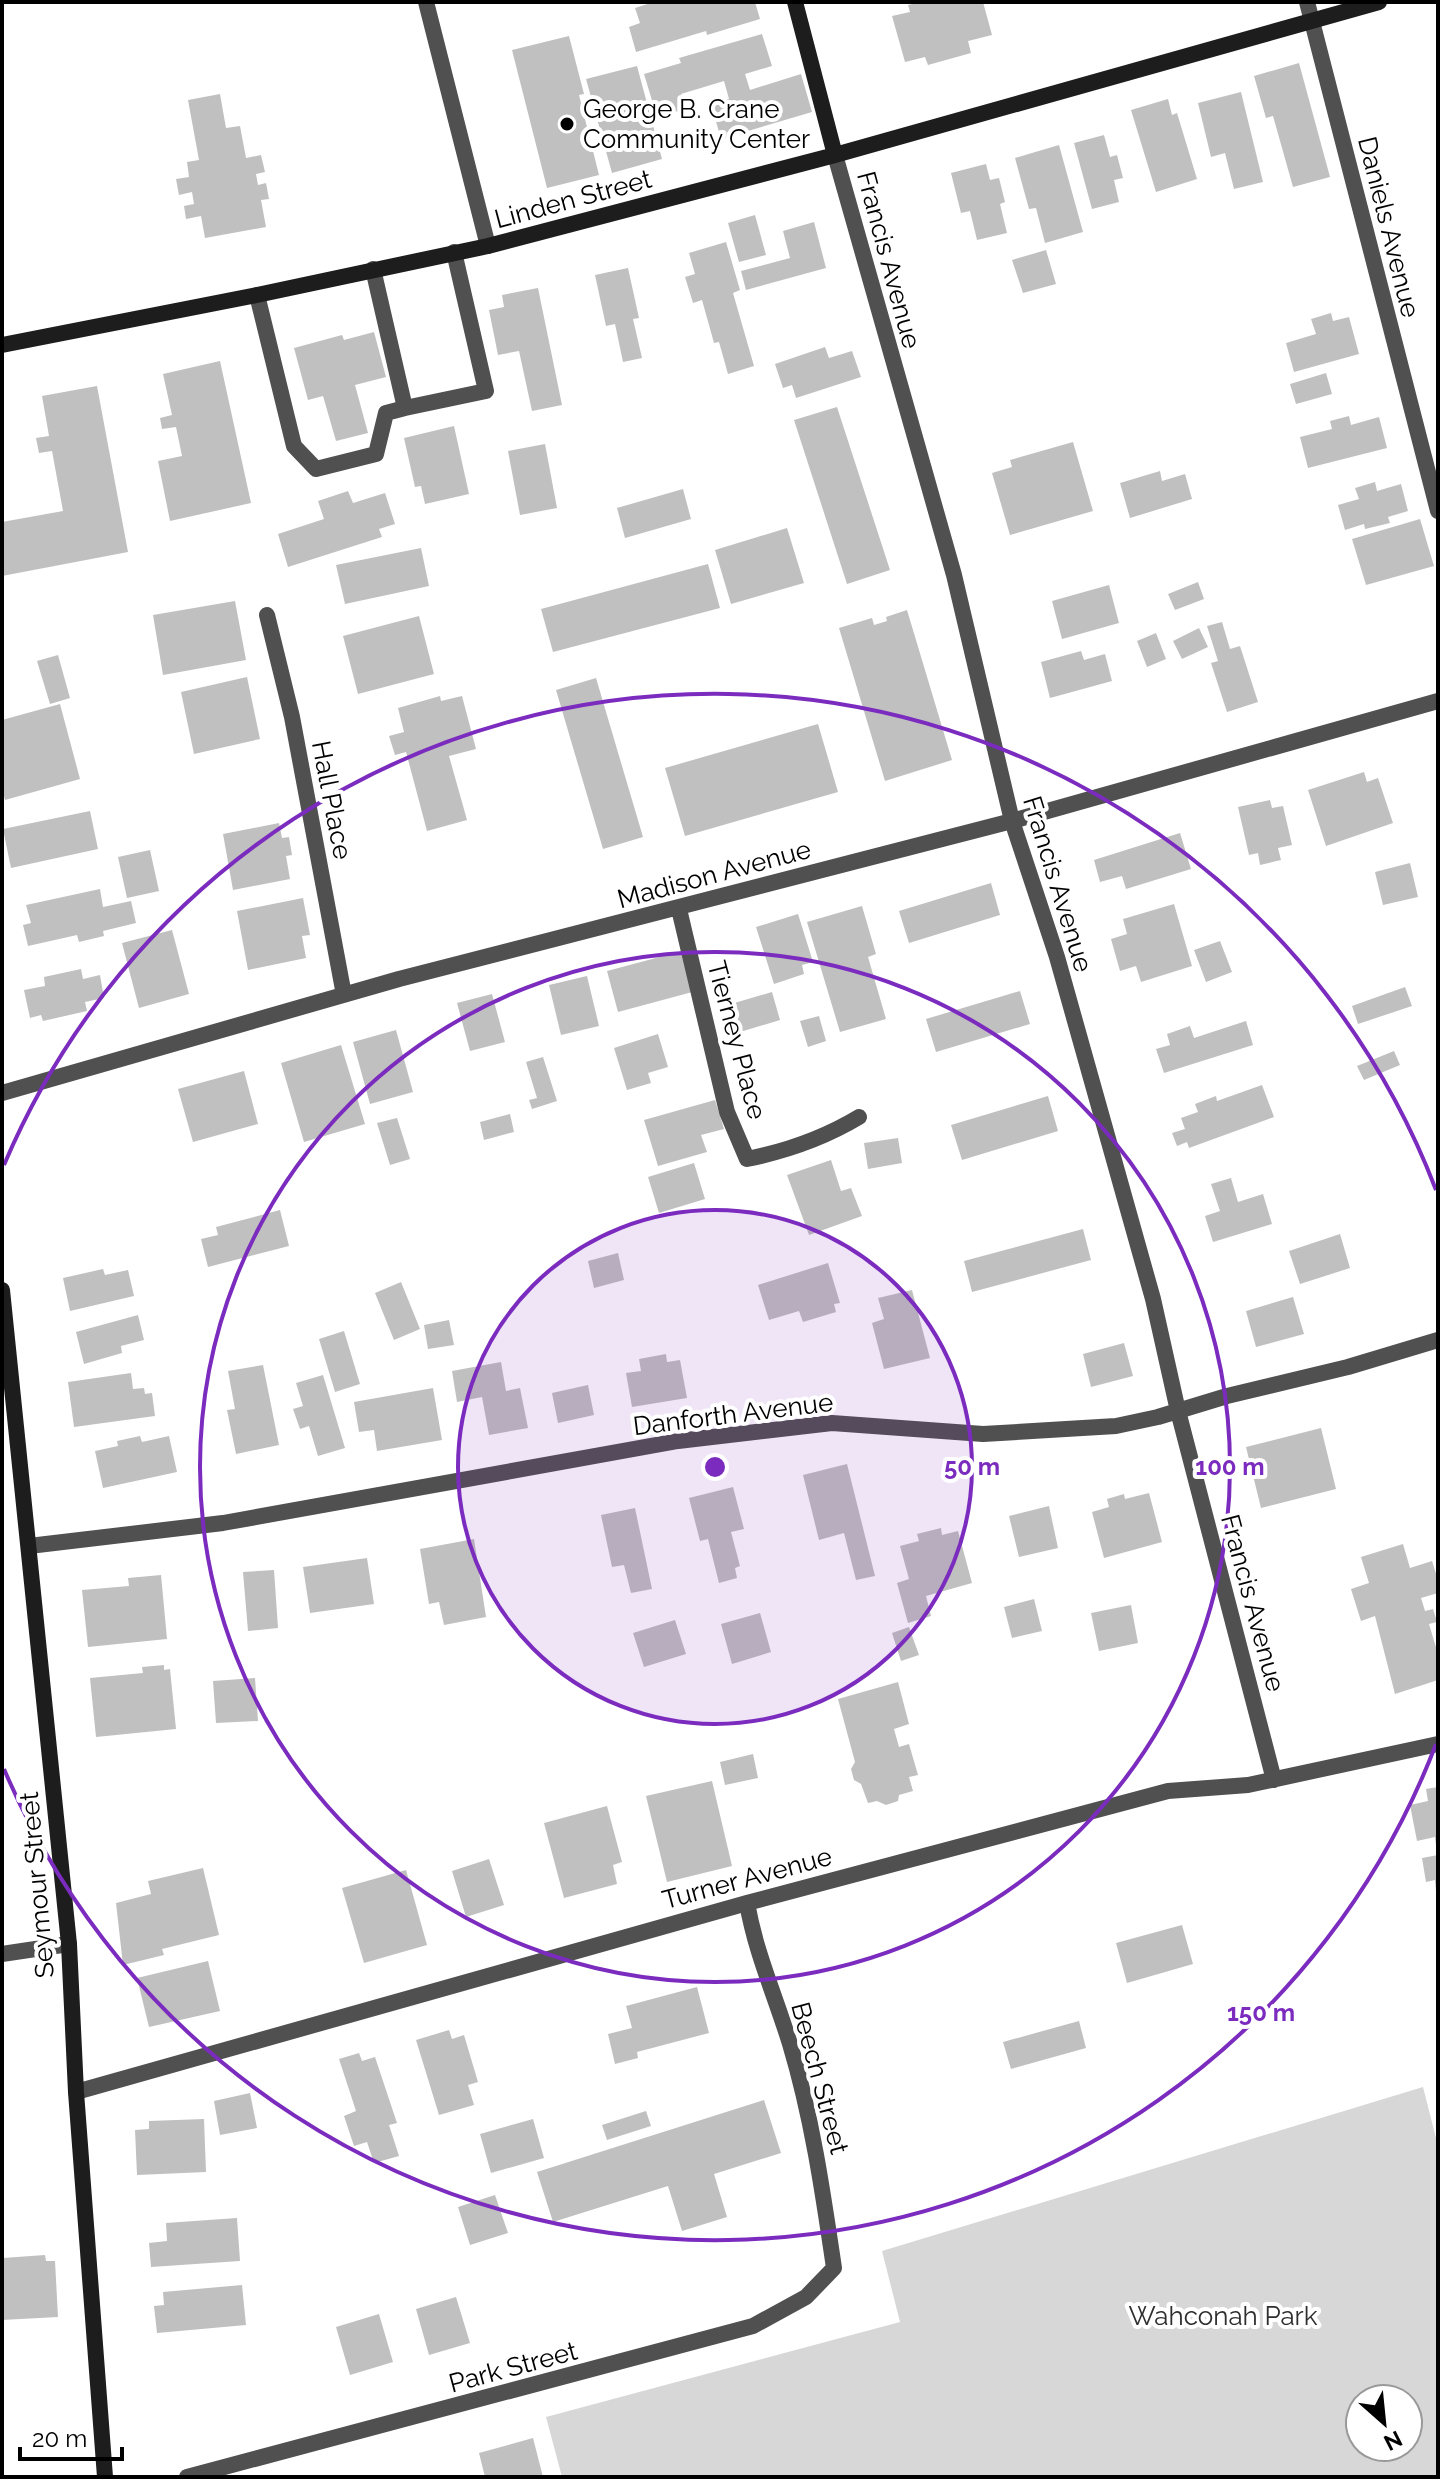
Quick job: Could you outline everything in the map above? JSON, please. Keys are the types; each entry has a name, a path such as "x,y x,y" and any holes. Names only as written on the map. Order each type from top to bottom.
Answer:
{"street":[{"path":"426,2 488,246"},
{"name":"Francis Avenue","path":"795,2 954,575 1012,821 1057,957 1153,1299 1178,1411 1274,1780"},
{"name":"Daniels Avenue","path":"1307,2 1438,511"},
{"name":"Linden Street","path":"2,345 488,246 835,155 1379,2"},
{"path":"257,295 294,446 316,469 376,454 386,413 486,391 454,252"},
{"path":"373,269 405,408"},
{"name":"Hall Place","path":"267,615 292,717 344,995"},
{"name":"Madison Avenue","path":"2,1093 344,995 1012,821 1438,701"},
{"name":"Tierney Place","path":"679,909 727,1112 747,1159 777,1153 859,1117"},
{"name":"Seymour Street","path":"2,1290 69,1944 76,2092 105,2477"},
{"name":"Danforth Avenue","path":"29,1546 223,1523 678,1441 832,1423 983,1434 1116,1426 1348,1367 1438,1340"},
{"name":"Turner Avenue","path":"76,2092 747,1903 1168,1791 1248,1785 1438,1744"},
{"name":"Beech Street","path":"747,1903 753,1940 790,2045 818,2159 834,2268"},
{"path":"2,1954 69,1944"},
{"name":"Park Street","path":"187,2477 753,2326 806,2297 834,2268"}],"green space":[{"name":"Wahconah Park","path":"1423,2087 1438,2146 1438,2477 562,2477 546,2417 900,2322 882,2251"}],"building":[{"path":"654,2 755,2 760,19 636,52 629,27 640,23 635,8"},
{"path":"920,2 983,2 992,35 968,41 971,53 928,65 925,57 905,62 892,16 910,12 908,5"},
{"path":"762,34 772,66 745,74 750,90 801,74 812,112 721,139 711,104 729,99 724,81 681,94 685,109 657,117 644,74 681,63 679,58"},
{"path":"569,36 584,94 579,95 599,175 547,188 512,50"},
{"path":"1299,63 1330,177 1293,187 1273,116 1266,118 1254,76"},
{"path":"637,66 662,159 612,173 586,79"},
{"path":"1241,92 1263,182 1234,189 1225,153 1211,157 1198,103"},
{"path":"220,94 226,128 240,126 246,158 261,155 265,172 256,174 258,185 266,183 269,199 261,200 266,227 205,238 201,216 186,219 184,206 194,204 192,192 179,195 176,179 189,177 187,162 199,160 188,100"},
{"path":"1168,99 1172,115 1177,113 1197,179 1156,192 1131,110"},
{"path":"1104,135 1110,157 1117,155 1123,178 1114,180 1119,202 1092,209 1074,143"},
{"path":"1059,145 1083,232 1045,243 1036,208 1029,209 1015,158"},
{"path":"986,164 990,180 999,178 1005,202 1000,204 1007,233 977,240 970,211 961,213 951,173"},
{"path":"755,215 766,255 739,262 728,223"},
{"path":"814,222 826,268 746,290 741,271 790,258 783,231"},
{"path":"726,242 740,290 733,293 754,366 728,374 719,342 714,343 702,300 693,303 685,277 695,274 689,253"},
{"path":"1046,250 1056,284 1023,293 1012,260"},
{"path":"628,268 639,318 633,319 642,358 623,362 615,324 606,326 595,275"},
{"path":"538,288 562,405 532,411 519,351 498,355 489,310 504,307 502,295"},
{"path":"1331,313 1333,321 1349,317 1359,354 1294,372 1286,343 1316,334 1311,319"},
{"path":"374,332 386,377 355,385 368,433 336,441 323,396 308,400 294,348 342,335 344,340"},
{"path":"825,347 829,358 852,351 861,377 796,398 792,385 783,388 775,364"},
{"path":"220,361 251,503 170,521 158,461 182,456 176,427 162,429 160,418 172,415 163,374"},
{"path":"1326,373 1332,394 1296,404 1290,384"},
{"path":"97,386 128,552 2,576 2,522 63,511 52,451 39,453 36,438 49,436 42,396"},
{"path":"837,407 890,570 847,584 794,420"},
{"path":"1349,416 1351,425 1379,417 1387,448 1308,468 1300,437 1332,429 1330,421"},
{"path":"454,426 469,494 425,504 421,486 415,487 404,438"},
{"path":"1073,442 1093,511 1010,535 992,473 1012,467 1010,460"},
{"path":"545,444 557,508 520,515 508,451"},
{"path":"1160,471 1162,481 1185,474 1192,499 1130,518 1120,483"},
{"path":"1375,482 1377,491 1401,484 1408,511 1388,517 1390,523 1365,529 1364,524 1345,530 1338,505 1359,499 1355,488"},
{"path":"683,489 691,519 625,538 617,508"},
{"path":"348,491 353,503 385,493 395,524 379,529 382,537 288,567 278,534 324,519 318,501"},
{"path":"1420,519 1434,566 1366,585 1352,539"},
{"path":"787,528 804,583 731,604 715,550"},
{"path":"421,548 429,586 345,604 336,565"},
{"path":"708,564 720,608 553,652 541,609"},
{"path":"1198,582 1204,599 1175,610 1168,594"},
{"path":"1109,585 1119,623 1062,639 1052,601"},
{"path":"235,601 246,660 163,675 153,615"},
{"path":"907,610 952,760 885,781 839,628 872,618 874,625"},
{"path":"419,616 434,674 358,694 343,636"},
{"path":"1222,622 1230,649 1240,646 1258,702 1227,712 1211,663 1218,661 1207,626"},
{"path":"1199,628 1208,647 1182,659 1173,641"},
{"path":"1156,633 1166,659 1147,667 1137,641"},
{"path":"1081,651 1084,660 1105,654 1112,681 1050,698 1041,662"},
{"path":"58,655 70,698 50,704 37,661"},
{"path":"247,677 260,739 194,754 181,692"},
{"path":"596,678 643,837 603,849 556,690"},
{"path":"440,696 441,701 462,696 476,749 449,756 467,820 427,831 406,752 395,755 389,736 404,732 398,708"},
{"path":"60,704 80,779 5,800 2,788 2,720"},
{"path":"818,724 838,792 685,836 665,768"},
{"path":"1364,772 1367,782 1378,778 1393,823 1326,846 1308,790"},
{"path":"1270,800 1272,808 1283,806 1292,845 1278,848 1281,860 1260,865 1258,853 1249,855 1238,807"},
{"path":"90,811 98,849 11,868 3,829"},
{"path":"279,823 282,838 289,837 292,855 286,856 290,879 233,890 223,834"},
{"path":"1180,833 1191,869 1126,889 1122,876 1100,882 1094,860"},
{"path":"150,850 159,891 127,898 118,857"},
{"path":"1410,863 1418,897 1383,905 1375,872"},
{"path":"991,883 1000,915 909,943 899,911"},
{"path":"100,889 103,907 131,901 136,923 103,931 104,936 79,942 77,935 28,946 23,925 31,923 26,905"},
{"path":"303,898 310,935 302,936 306,958 248,970 237,911"},
{"path":"1174,904 1192,966 1141,982 1136,966 1120,971 1111,939 1127,934 1123,919"},
{"path":"862,906 876,954 868,957 886,1019 840,1032 807,922"},
{"path":"798,914 813,962 802,965 804,974 774,984 756,927"},
{"path":"172,930 189,994 139,1008 122,943"},
{"path":"1220,941 1232,972 1206,982 1194,950"},
{"path":"686,950 696,991 618,1012 607,971"},
{"path":"81,969 83,979 100,975 104,998 85,1002 87,1011 43,1021 41,1015 30,1018 24,990 45,986 44,977"},
{"path":"587,976 599,1026 561,1035 549,985"},
{"path":"1405,987 1412,1006 1358,1024 1352,1006"},
{"path":"1020,991 1030,1024 936,1052 926,1019"},
{"path":"772,992 780,1020 740,1032 731,1004"},
{"path":"492,994 505,1042 470,1051 457,1003"},
{"path":"819,1016 826,1041 808,1047 800,1021"},
{"path":"1246,1021 1253,1045 1164,1073 1156,1049 1170,1045 1167,1034 1190,1026 1194,1038"},
{"path":"396,1030 413,1092 370,1104 353,1042"},
{"path":"658,1034 668,1067 648,1073 651,1083 627,1090 614,1048"},
{"path":"341,1045 365,1124 304,1142 281,1063"},
{"path":"1394,1051 1400,1065 1364,1080 1357,1066"},
{"path":"543,1057 557,1101 532,1109 529,1100 537,1098 526,1062"},
{"path":"244,1071 258,1124 193,1142 178,1089"},
{"path":"1262,1085 1274,1117 1189,1148 1187,1142 1177,1146 1172,1133 1185,1129 1181,1118 1198,1112 1195,1104 1216,1096 1217,1101"},
{"path":"1048,1096 1058,1131 962,1160 951,1125"},
{"path":"715,1100 724,1129 701,1135 707,1152 658,1166 644,1120"},
{"path":"510,1114 514,1132 484,1140 480,1122"},
{"path":"397,1118 410,1159 390,1165 377,1123"},
{"path":"898,1138 902,1163 868,1169 864,1143"},
{"path":"831,1160 841,1191 851,1188 862,1216 809,1235 787,1175"},
{"path":"694,1163 705,1199 659,1213 648,1177"},
{"path":"1231,1178 1238,1202 1263,1194 1272,1224 1213,1242 1205,1216 1220,1211 1211,1184"},
{"path":"280,1210 289,1246 208,1267 201,1239 218,1235 216,1227"},
{"path":"1083,1229 1091,1260 972,1292 964,1261"},
{"path":"1340,1234 1350,1268 1300,1284 1289,1251"},
{"path":"618,1253 624,1280 594,1288 588,1261"},
{"path":"828,1263 840,1303 834,1304 836,1312 803,1322 799,1311 769,1320 758,1285"},
{"path":"103,1269 105,1275 128,1270 134,1296 70,1311 63,1278"},
{"path":"401,1282 420,1329 394,1340 375,1293"},
{"path":"912,1290 930,1358 884,1369 872,1323 884,1319 878,1298"},
{"path":"1293,1297 1304,1334 1256,1347 1246,1311"},
{"path":"138,1315 144,1340 121,1346 122,1353 84,1364 76,1332"},
{"path":"449,1320 454,1345 428,1349 424,1325"},
{"path":"344,1331 360,1384 335,1392 319,1339"},
{"path":"1124,1343 1133,1376 1091,1387 1083,1354"},
{"path":"666,1354 667,1362 680,1360 687,1398 632,1407 626,1373 641,1371 639,1359"},
{"path":"501,1362 506,1391 520,1388 528,1428 489,1435 482,1397 457,1402 452,1371"},
{"path":"263,1365 279,1445 236,1454 227,1410 235,1409 228,1371"},
{"path":"131,1373 133,1389 144,1388 145,1394 152,1393 155,1416 74,1427 68,1382"},
{"path":"323,1375 345,1448 318,1456 309,1426 300,1429 293,1409 303,1406 296,1383"},
{"path":"588,1385 594,1415 558,1423 552,1393"},
{"path":"433,1388 442,1440 377,1451 374,1430 359,1432 354,1402"},
{"path":"1321,1428 1336,1489 1261,1508 1246,1447"},
{"path":"140,1436 142,1442 169,1436 177,1472 103,1488 95,1451 118,1446 117,1441"},
{"path":"847,1464 875,1576 856,1580 844,1533 819,1540 803,1475"},
{"path":"733,1487 744,1529 731,1532 740,1566 735,1568 737,1578 719,1583 708,1539 700,1541 689,1498"},
{"path":"1149,1493 1162,1542 1104,1558 1092,1512 1109,1507 1107,1499 1124,1494 1125,1499"},
{"path":"1049,1506 1058,1548 1019,1557 1009,1516"},
{"path":"635,1508 652,1589 631,1593 624,1565 612,1567 601,1515"},
{"path":"941,1528 942,1535 958,1531 972,1583 926,1596 931,1616 908,1623 897,1583 909,1579 900,1546 919,1541 917,1534"},
{"path":"474,1539 486,1617 444,1625 439,1602 429,1604 420,1549"},
{"path":"1403,1544 1410,1568 1432,1561 1438,1580 1438,1593 1421,1598 1425,1611 1433,1609 1437,1622 1429,1624 1438,1654 1438,1680 1395,1694 1375,1616 1361,1621 1351,1589 1369,1583 1361,1557"},
{"path":"367,1558 374,1604 310,1613 303,1567"},
{"path":"274,1570 278,1628 248,1631 243,1572"},
{"path":"161,1575 167,1639 88,1647 82,1590 129,1586 128,1578"},
{"path":"1034,1599 1042,1631 1012,1638 1004,1607"},
{"path":"1131,1605 1138,1643 1099,1651 1091,1613"},
{"path":"760,1613 771,1652 732,1664 721,1624"},
{"path":"675,1620 686,1654 644,1667 633,1633"},
{"path":"909,1627 919,1655 901,1661 892,1633"},
{"path":"164,1665 164,1670 170,1669 176,1729 96,1737 90,1678 143,1673 142,1667"},
{"path":"255,1678 258,1721 216,1723 213,1681"},
{"path":"898,1682 909,1724 894,1729 899,1747 909,1744 918,1775 909,1777 913,1791 899,1795 898,1801 886,1805 877,1801 868,1803 861,1784 854,1780 851,1769 855,1762 838,1699"},
{"path":"753,1754 758,1778 725,1785 720,1762"},
{"path":"712,1781 732,1866 667,1882 646,1796"},
{"path":"1438,1787 1436,1845 1435,1837 1417,1841 1410,1805 1428,1801 1426,1789"},
{"path":"607,1806 622,1862 613,1865 617,1884 564,1898 544,1823"},
{"path":"1438,1855 1436,1891 1435,1880 1426,1882 1422,1858"},
{"path":"489,1859 504,1905 466,1917 452,1871"},
{"path":"203,1868 219,1935 162,1949 164,1955 123,1965 116,1903 151,1894 148,1881"},
{"path":"406,1870 427,1945 364,1963 342,1888"},
{"path":"1182,1925 1193,1964 1127,1983 1116,1943"},
{"path":"208,1961 220,2011 149,2027 137,1978"},
{"path":"697,1987 709,2033 637,2052 638,2058 615,2064 608,2034 632,2028 626,2006"},
{"path":"1079,2021 1086,2048 1011,2069 1003,2042"},
{"path":"449,2030 452,2039 464,2035 478,2082 468,2085 474,2105 439,2115 416,2040"},
{"path":"359,2053 362,2061 375,2057 397,2123 389,2125 399,2156 374,2163 367,2142 354,2146 344,2116 356,2111 339,2059"},
{"path":"250,2093 257,2128 220,2135 214,2101"},
{"path":"764,2100 781,2153 714,2174 727,2217 682,2231 668,2186 553,2222 537,2172"},
{"path":"646,2111 651,2126 607,2140 602,2125"},
{"path":"204,2119 206,2172 137,2175 135,2130 149,2129 149,2121"},
{"path":"533,2119 544,2158 491,2173 480,2134"},
{"path":"495,2195 508,2233 470,2245 458,2207"},
{"path":"237,2218 240,2261 151,2267 149,2243 167,2241 166,2223"},
{"path":"45,2255 46,2261 55,2261 58,2317 2,2320 3,2258"},
{"path":"242,2285 246,2325 157,2333 154,2306 164,2305 163,2292"},
{"path":"456,2297 470,2343 429,2355 416,2309"},
{"path":"379,2314 393,2362 350,2375 336,2327"},
{"path":"533,2438 543,2477 485,2477 479,2453"}],"place":[{"name":"George B. Crane Community Center","path":"567,124"}]}
